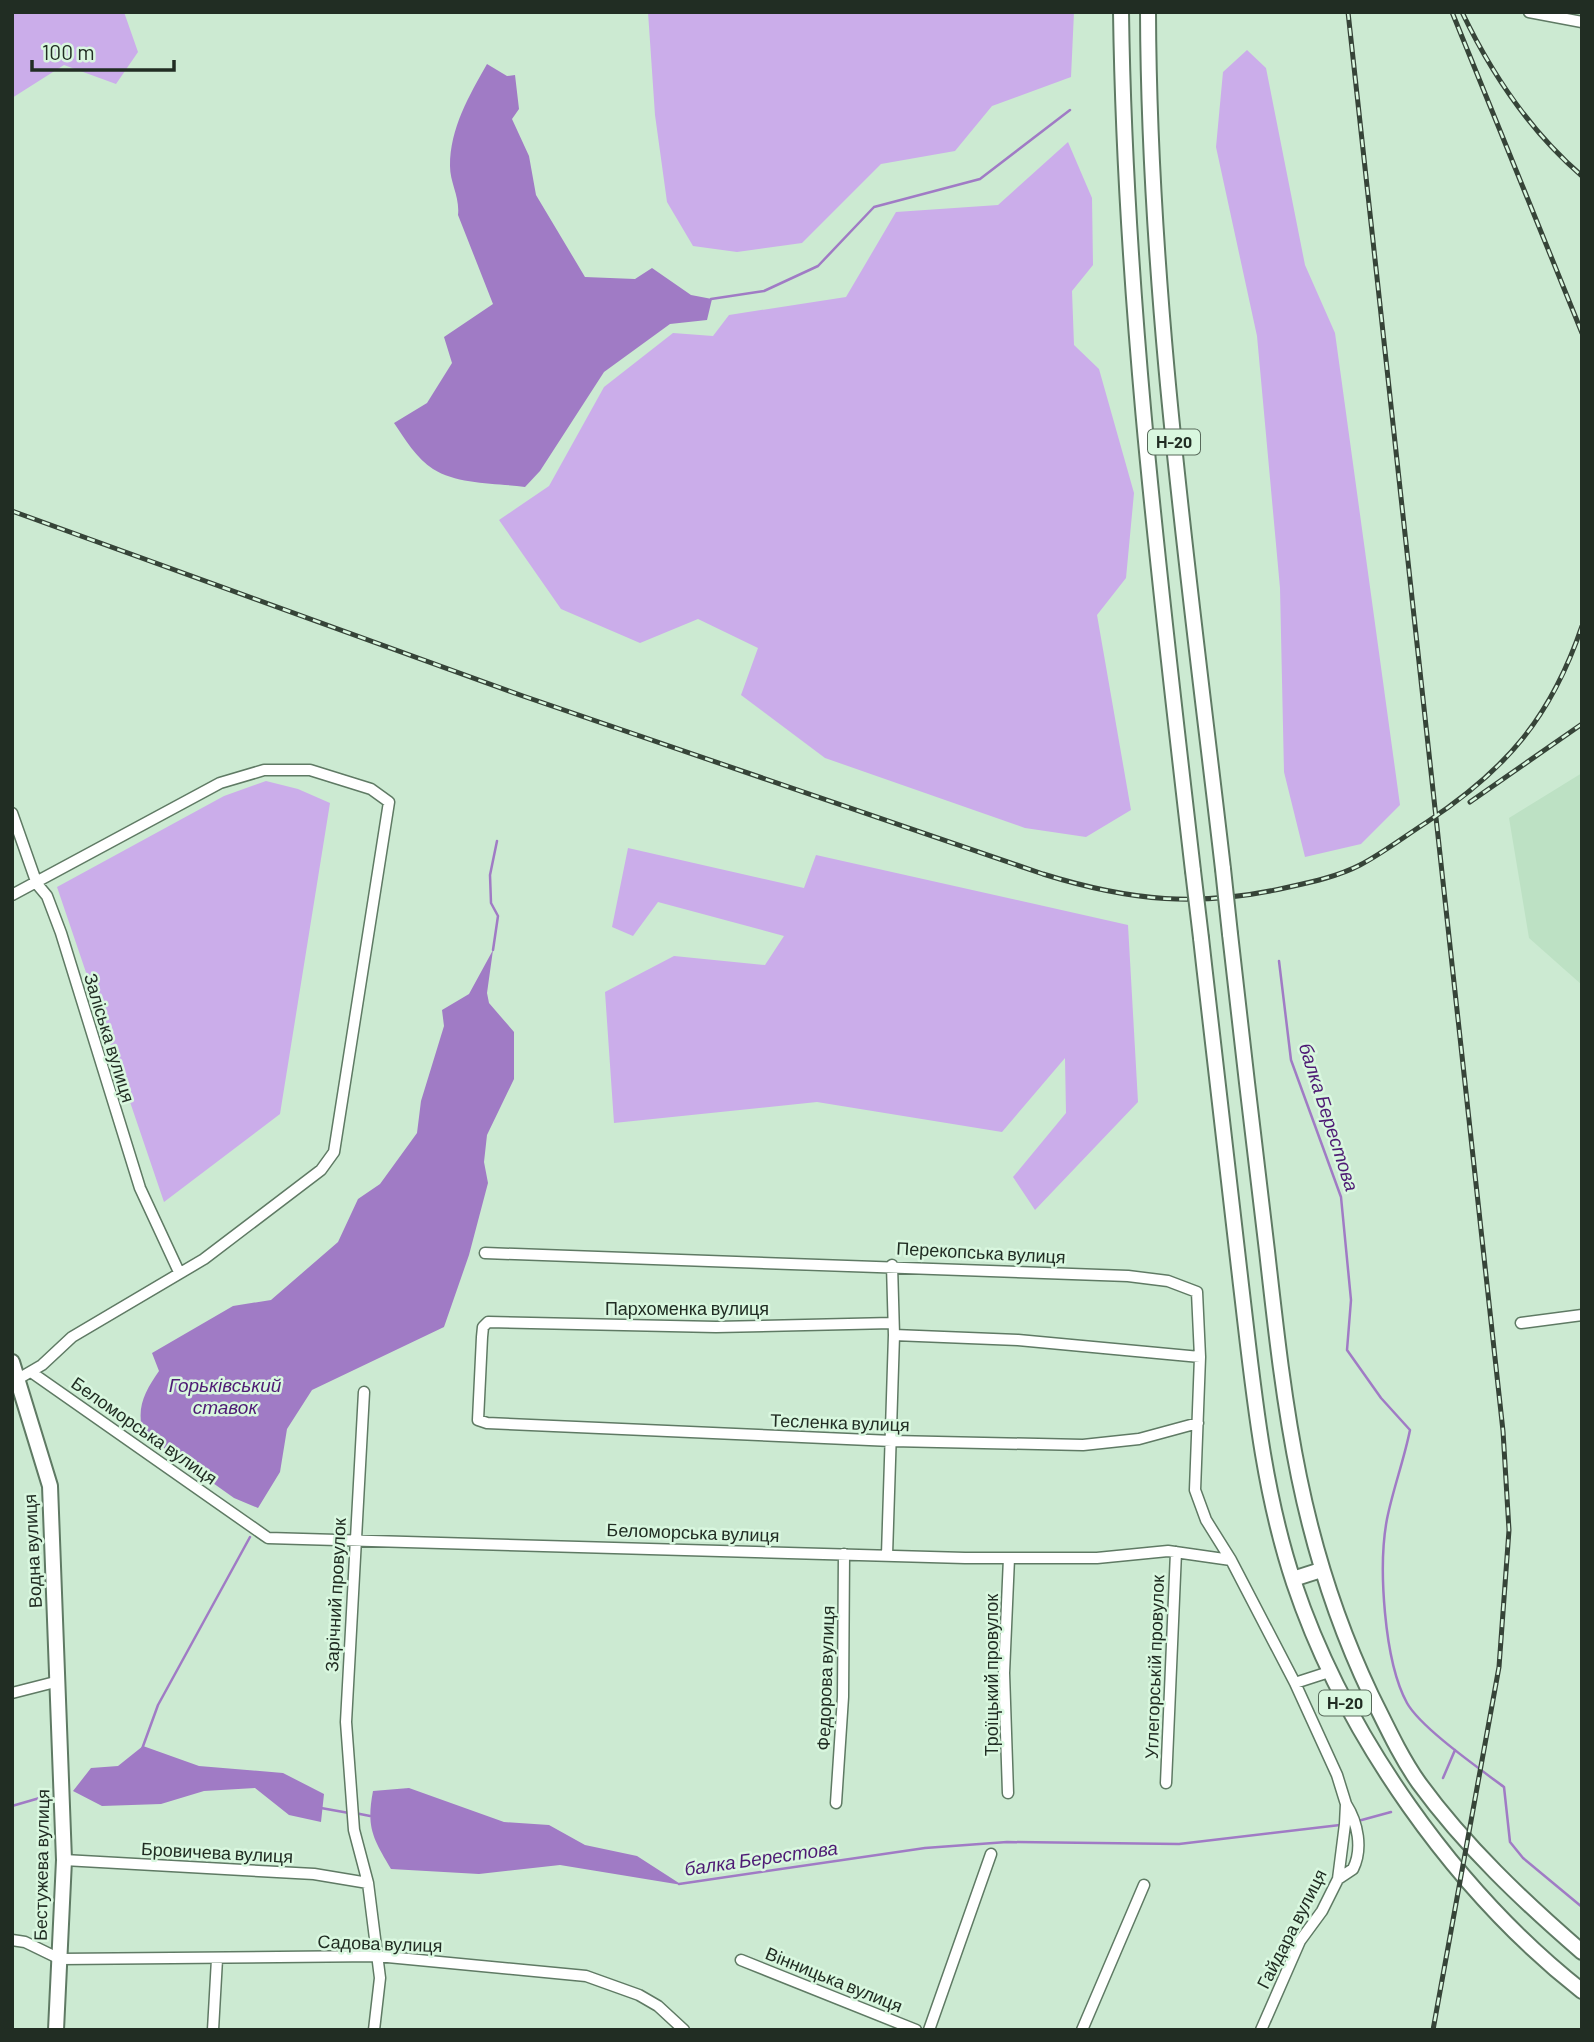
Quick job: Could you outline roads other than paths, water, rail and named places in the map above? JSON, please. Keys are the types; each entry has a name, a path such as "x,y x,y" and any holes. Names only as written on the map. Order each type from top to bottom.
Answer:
{"main road":[{"name":"Н-20","path":"1121,12 1124,159 1133,316 1252,1382 1269,1489 1293,1579 1329,1672 1363,1736 1417,1817 1515,1931 1582,1991"},
{"name":"Н-20","path":"1148,12 1152,167 1163,327 1280,1370 1304,1506 1321,1570 1364,1681 1419,1782 1486,1862 1538,1915 1582,1952"},
{"name":"Водна вулиця","path":"12,1362 24,1375 50,1486 60,1701"},
{"path":"1293,1579 1321,1570"},
{"name":"Бестужева вулиця","path":"55,2030 64,1860 60,1701"}],"street":[{"path":"1529,12 1582,22"},
{"path":"12,895 37,884 220,783 264,770 310,770 371,789 390,802 334,1152 321,1170 204,1259 72,1337 24,1375"},
{"name":"Заліська вулиця","path":"12,813 37,884 47,896 61,933 140,1188 179,1272"},
{"name":"Перекопська вулиця","path":"485,1253 892,1265 1128,1276 1168,1282 1197,1292 1200,1357 1195,1490 1206,1520 1231,1560"},
{"path":"887,1555 894,1335 892,1265"},
{"path":"1521,1323 1582,1315"},
{"name":"Пархоменка вулиця","path":"478,1420 483,1327 488,1322 716,1327 892,1322"},
{"path":"894,1335 1018,1340 1200,1357"},
{"name":"Беломорська вулиця","path":"24,1375 268,1538 1009,1558 1097,1558 1176,1552 1231,1560"},
{"name":"Зарічний провулок","path":"364,1392 346,1722 354,1830 368,1883 380,1978 374,2030"},
{"name":"Тесленка вулиця","path":"478,1420 487,1423 892,1441 1083,1445 1139,1439 1198,1423"},
{"name":"Углегорськiй провулок","path":"1166,1783 1176,1552"},
{"name":"Федорова вулиця","path":"835,1803 843,1697 844,1554"},
{"name":"Троїцький провулок","path":"1008,1793 1004,1673 1009,1558"},
{"path":"1231,1560 1294,1683 1329,1672"},
{"path":"12,1693 59,1681"},
{"name":"Гайдара вулиця","path":"1261,2030 1300,1941 1322,1911 1338,1879 1346,1804 1337,1775 1294,1683"},
{"path":"1338,1879 1353,1869 1358,1852 1357,1829 1346,1804"},
{"path":"929,2030 991,1854"},
{"name":"Бровичева вулиця","path":"64,1860 314,1874 368,1883"},
{"path":"1082,2030 1144,1885"},
{"path":"12,1940 25,1942 60,1959"},
{"name":"Садова вулиця","path":"60,1959 377,1956 586,1976 639,1995 658,2006 684,2030"},
{"path":"213,2030 217,1959"},
{"name":"Вінницька вулиця","path":"741,1960 916,2030"}],"water":[{"path":"487,64 507,76 515,75 519,109 512,119 529,156 536,195 585,277 635,279 652,268 691,295 712,299 707,320 670,324 604,372 540,471 525,487 466,481 443,474 422,460 394,423 427,403 452,363 444,337 493,304 458,215 450,166 457,125"},
{"name":"Горьківський ставок","path":"493,950 487,993 489,1003 514,1032 514,1079 487,1135 484,1162 488,1183 469,1255 444,1327 312,1390 287,1429 280,1472 258,1508 234,1498 144,1434 141,1408 149,1386 159,1371 152,1353 233,1306 271,1300 338,1242 358,1199 380,1184 417,1133 421,1101 444,1026 442,1010 469,994"},
{"path":"143,1746 199,1766 283,1773 324,1794 321,1822 289,1815 255,1788 204,1791 161,1804 102,1806 73,1791 91,1768 118,1766"},
{"path":"409,1788 504,1822 549,1825 585,1845 637,1856 682,1885 560,1865 479,1874 391,1869 371,1824 373,1791"}],"waterway":[{"path":"711,299 764,291 818,266 874,207 980,179 1070,110"},
{"path":"493,950 498,916 491,903 490,875 497,841"},
{"name":"балка Берестова","path":"1279,961 1291,1060 1341,1197 1351,1300 1347,1350 1381,1398 1410,1430 1387,1519 1383,1562 1388,1639 1399,1685 1407,1703 1425,1724 1504,1787 1510,1842 1523,1858 1582,1907"},
{"path":"142,1749 158,1705 250,1537"},
{"name":"балка Берестова","path":"1443,1778 1455,1750"},
{"name":"балка Берестова","path":"12,1806 43,1797"},
{"name":"балка Берестова","path":"321,1808 349,1813"},
{"name":"балка Берестова","path":"1358,1821 1391,1812"},
{"name":"балка Берестова","path":"355,1813 370,1816"},
{"name":"балка Берестова","path":"679,1884 925,1848 1007,1842 1179,1844 1340,1825"}],"railway":[{"path":"1348,12 1503,1431 1509,1530 1499,1667 1433,2030"},
{"path":"1452,12 1582,333"},
{"path":"1462,12 1499,79 1529,121 1582,176"},
{"path":"12,511 523,696 1043,874 1135,896 1195,899 1256,894 1343,872 1386,850 1455,802 1503,761 1523,738 1556,688 1582,626"},
{"path":"1470,802 1582,724"}]}
